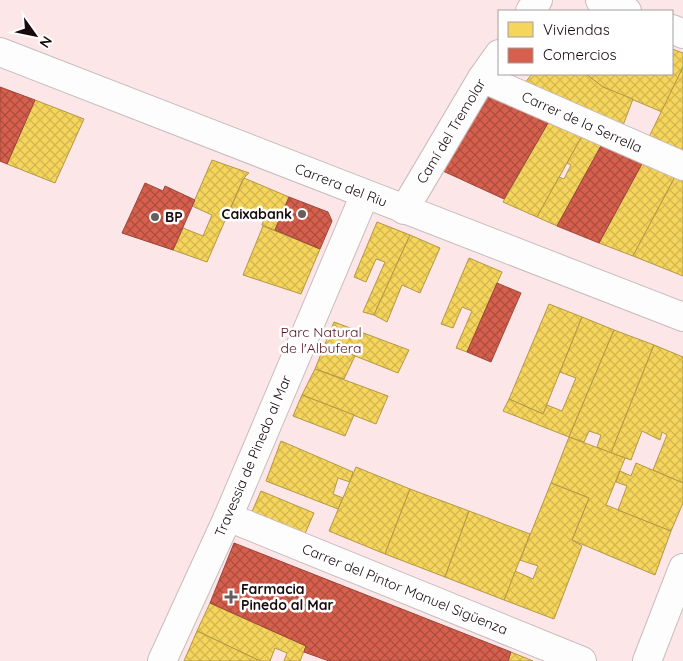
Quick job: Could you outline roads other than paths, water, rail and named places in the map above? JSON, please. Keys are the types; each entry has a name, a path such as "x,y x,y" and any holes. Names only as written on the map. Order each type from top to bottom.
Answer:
{"street":[{"path":"600,0 625,10"},
{"name":"Carrera del Riu","path":"0,52 683,317"},
{"name":"Camí del Tremolar","path":"404,210 482,78 498,55"},
{"name":"Carrer de la Serrella","path":"482,78 683,166"},
{"name":"Travessia de Pinedo al Mar","path":"162,661 228,517 364,194"},
{"name":"Carrer del Pintor Manuel Sigüenza","path":"228,517 582,661"},
{"path":"647,661 677,604 683,568"}],"place":[{"name":"Caixabank","path":"302,214"},
{"name":"BP","path":"155,217"},
{"name":"Farmacia Pinedo al Mar","path":"231,597"}],"park label":[{"name":"Parc Natural de l'Albufera","path":"321,340"}]}
